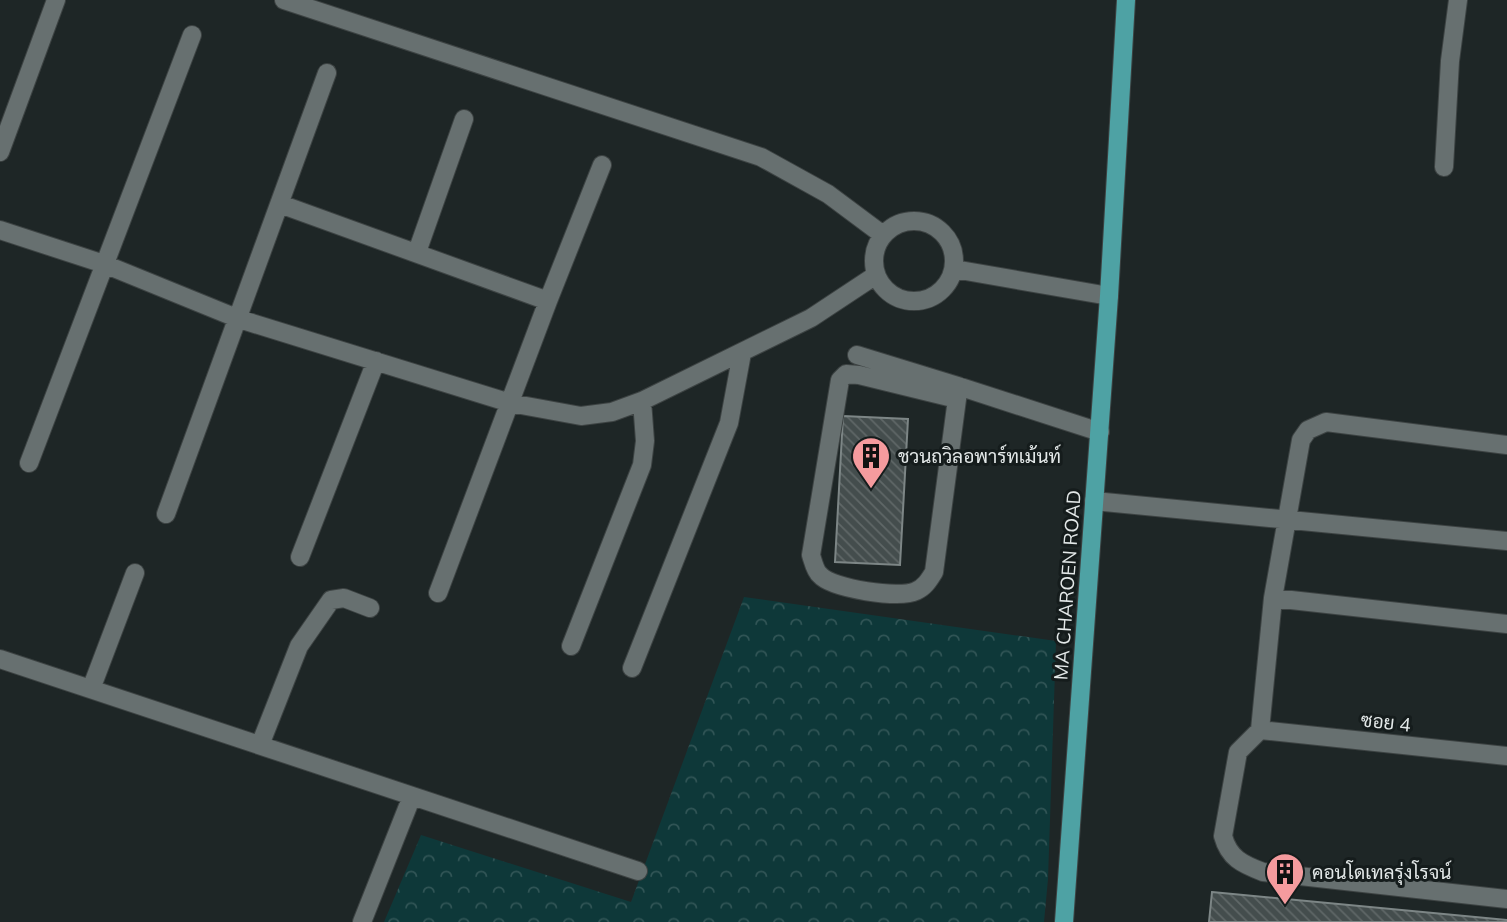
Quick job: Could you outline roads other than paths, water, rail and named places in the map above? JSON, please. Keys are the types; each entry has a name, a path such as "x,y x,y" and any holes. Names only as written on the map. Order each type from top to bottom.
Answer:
{"main road":[{"name":"MA CHAROEN ROAD","path":"1064,922 1109,296 1125,0"}],"street":[{"path":"0,152 56,0"},
{"path":"284,0 761,157 828,194 883,235"},
{"path":"1444,167 1450,61 1458,0"},
{"path":"29,463 192,36"},
{"path":"166,514 327,73"},
{"path":"417,252 464,119"},
{"path":"438,593 602,165"},
{"path":"280,204 548,301"},
{"path":"906,221 919,221 942,232 950,242 954,255 950,281 942,291 917,302 904,301 883,287 876,275 874,261 876,247 883,235 893,226 906,221"},
{"path":"0,230 104,264 239,319 510,403 581,416 612,412 642,401 811,318 876,275"},
{"path":"954,268 1109,296"},
{"path":"632,668 729,423 742,353"},
{"path":"856,355 957,392 1100,432"},
{"path":"300,557 376,361"},
{"path":"846,374 957,392 934,572 927,584 914,593 891,594 836,585 819,575 810,555 840,380 846,374"},
{"path":"572,646 642,465 645,441 642,401"},
{"path":"1507,445 1326,422 1308,430 1301,440 1285,520 1273,598 1260,730 1238,752 1223,836 1234,859 1263,872 1507,899"},
{"path":"1094,501 1507,541"},
{"path":"91,689 135,573"},
{"path":"260,745 299,646 331,600 344,598 370,608"},
{"path":"1273,598 1507,624"},
{"path":"0,659 638,871"},
{"name":"ซอย 4","path":"1260,730 1507,756"},
{"path":"362,922 412,796"}],"place":[{"name":"ชวนถวิลอพาร์ทเม้นท์","path":"871,490"},
{"name":"คอนโดเทลรุ่งโรจน์","path":"1285,906"}]}
